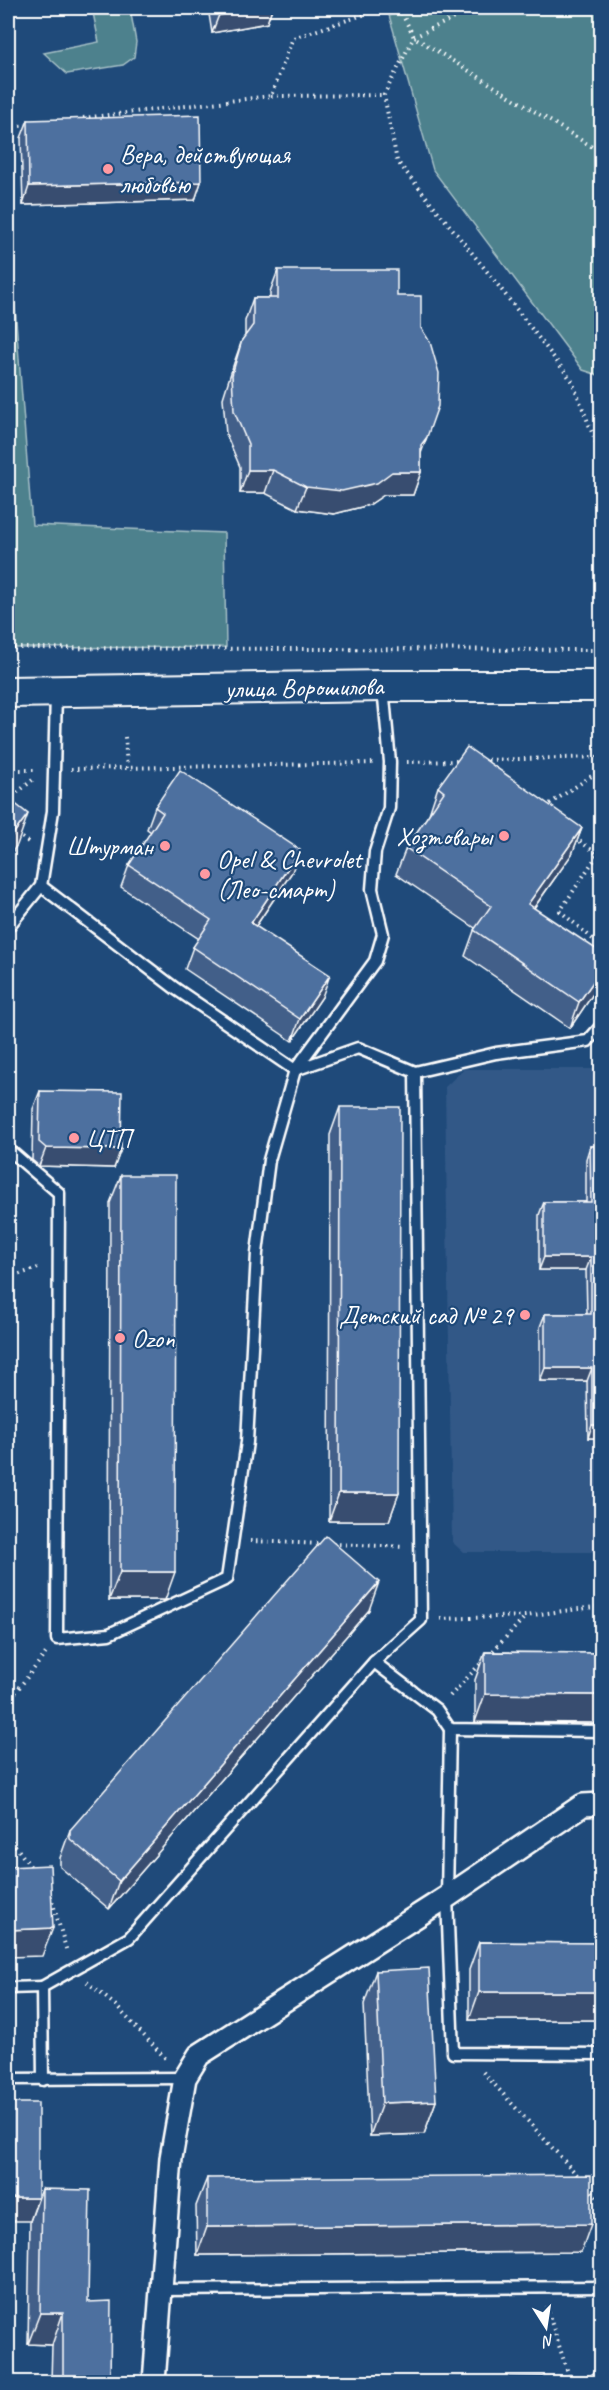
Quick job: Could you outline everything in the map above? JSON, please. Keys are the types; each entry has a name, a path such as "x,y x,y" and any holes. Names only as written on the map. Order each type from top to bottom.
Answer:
{"main road":[{"name":"улица Ворошилова","path":"8,692 382,686 602,686"}],"street":[{"path":"154,2382 171,2158 185,2078 199,2055 447,1897 583,1805 602,1804"}],"lane":[{"path":"8,1149 59,1193 57,1639 109,1634 227,1579 247,1442 257,1253 269,1160 294,1070 375,961 383,934 372,889 375,852 389,808 390,762 382,686"},
{"path":"8,927 41,886 53,811 56,692"},
{"path":"41,886 176,989 294,1070"},
{"path":"588,1041 602,1025"},
{"path":"294,1070 358,1048 416,1072 496,1053 602,1041"},
{"path":"8,1988 42,1987 129,1938 374,1662 421,1620 416,1072"},
{"path":"374,1662 437,1710 450,1729 447,1897 453,2053 602,2054"},
{"path":"450,1729 602,1731"},
{"path":"42,1987 43,2080"},
{"path":"8,2079 185,2078"},
{"path":"160,2290 602,2287"}],"path":[{"path":"271,96 293,38 366,14 377,8"},
{"path":"399,8 414,37 602,153"},
{"path":"475,8 414,37 384,95 397,161 572,381 602,458"},
{"path":"76,119 271,96 384,95"},
{"path":"8,128 42,123"},
{"path":"8,648 602,650"},
{"path":"125,737 127,768"},
{"path":"55,770 602,757"},
{"path":"460,761 469,767"},
{"path":"536,812 602,769"},
{"path":"8,770 45,770 8,800"},
{"path":"8,827 46,855"},
{"path":"572,836 600,855 560,911 602,947"},
{"path":"8,1278 58,1261"},
{"path":"234,1540 420,1547"},
{"path":"421,1620 525,1616 602,1606"},
{"path":"437,1710 525,1616"},
{"path":"8,1702 57,1639"},
{"path":"466,2054 602,2202"},
{"path":"540,2287 571,2382"}],"shaded area":[{"name":"Детский сад № 29","path":"464,1069 601,1069 601,1552 463,1552 452,1542 445,1087"}],"green space":[{"path":"92,8 130,8 136,42 134,57 123,65 67,74 44,53 99,42"},
{"path":"387,8 601,8 601,376 583,370 433,170"},
{"path":"8,218 32,525 224,533 226,647 8,648"}],"building":[{"path":"218,8 257,8 219,15"},
{"name":"Вера, действующая любовью","path":"200,115 201,182 29,186 28,120"},
{"path":"278,270 397,270 397,296 421,296 421,328 430,342 439,373 438,406 427,437 421,445 421,472 392,472 377,483 342,491 306,487 273,470 248,470 248,444 234,411 232,375 242,340 253,325 253,298 278,298"},
{"path":"467,747 582,828 528,904 602,953 602,969 579,1002 474,930 491,906 406,848 444,792 438,787"},
{"path":"180,770 300,850 251,923 330,975 300,1019 193,947 211,920 129,865 163,813 155,807"},
{"path":"8,798 28,814 8,841"},
{"name":"ЦТП","path":"40,1091 122,1092 121,1149 46,1148 39,1142"},
{"path":"340,1107 400,1107 399,1493 339,1493"},
{"path":"590,1146 602,1146 602,1425 592,1425 592,1368 545,1368 545,1314 591,1314 591,1257 544,1257 544,1202 591,1202"},
{"path":"121,1175 176,1175 175,1572 120,1572"},
{"path":"326,1536 379,1582 119,1881 70,1839 70,1830"},
{"path":"485,1652 602,1653 602,1695 485,1694"},
{"path":"50,1865 53,1928 8,1930 8,1867"},
{"path":"479,1942 602,1943 602,1992 479,1992"},
{"path":"429,1968 436,2101 382,2103 376,1971"},
{"path":"8,2103 38,2103 38,2198 8,2198"},
{"path":"591,2175 591,2224 207,2227 207,2178"},
{"path":"42,2189 90,2190 88,2302 111,2301 110,2382 63,2382 63,2313 40,2313"},
{"path":"602,2365 602,2382 243,2382 590,2376"}],"place":[{"name":"Вера, действующая любовью","path":"108,169"},
{"name":"Хозтовары","path":"504,836"},
{"name":"Штурман","path":"165,846"},
{"name":"Opel & Chevrolet (Лео-смарт)","path":"205,874"},
{"name":"ЦТП","path":"74,1138"},
{"name":"Детский сад № 29","path":"525,1315"},
{"name":"Ozon","path":"120,1338"}]}
